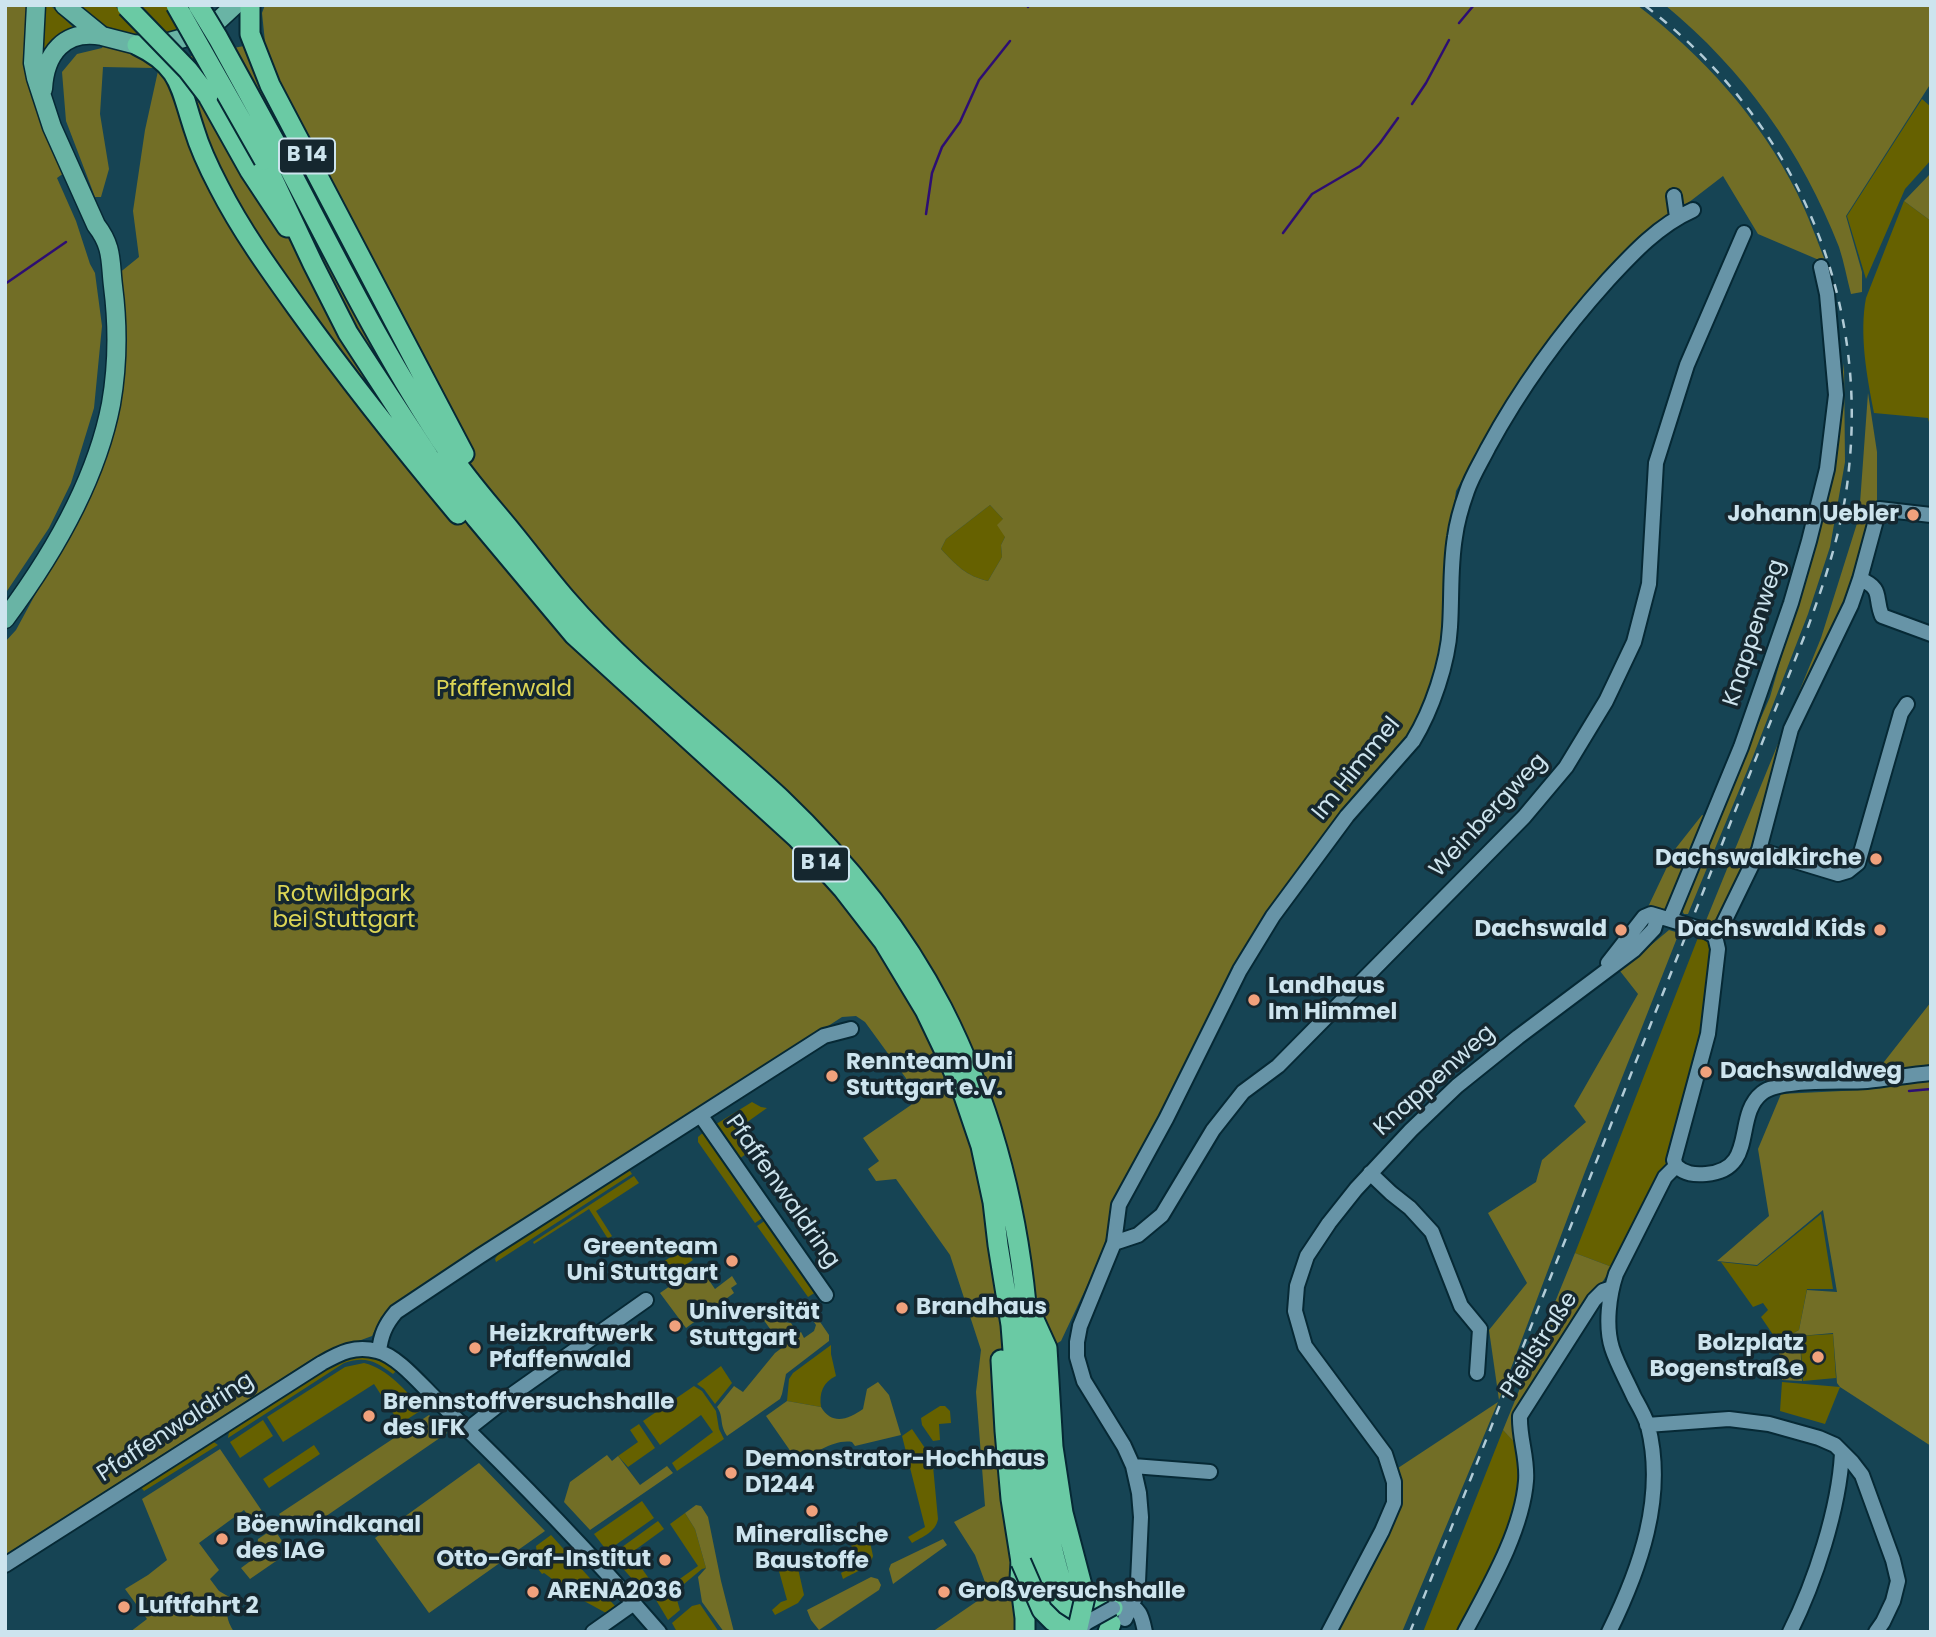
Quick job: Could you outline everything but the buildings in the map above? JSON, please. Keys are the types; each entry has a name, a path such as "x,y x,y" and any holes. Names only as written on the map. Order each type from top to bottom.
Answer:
{"highway":[{"path":"176,5 272,156 381,343 448,451 512,532"},
{"path":"198,5 218,38 272,156 313,264"},
{"name":"B 14","path":"250,5 250,34 270,85 445,420 512,532 567,600 612,647 663,696 755,775 824,842 898,937 941,1006 983,1103 994,1137 1009,1193 1026,1303 1047,1348 1054,1447 1071,1607 1078,1632"},
{"name":"B 14","path":"126,6 188,70 208,96 264,195 313,264 354,342 423,448 533,588 598,658 797,838 843,889 884,942 925,1010 964,1096 981,1146 993,1202 1011,1325 1029,1522 1042,1571 1071,1607"},
{"path":"137,44 160,58 174,74 183,90 204,156 226,200 278,282 335,362 508,574 523,585 533,588"},
{"name":"B 14","path":"1001,1261 994,1266 1005,1431 1011,1499 1021,1562 1025,1631"},
{"name":"B 14","path":"1021,1562 1042,1610 1070,1632"},
{"path":"1071,1607 1095,1603 1115,1620"}],"main road":[{"path":"5,619 37,573 83,488 111,404 115,373 117,321 113,285 104,267 96,239 96,225 52,127 36,78 33,62 36,5"},
{"path":"64,5 102,36"},
{"path":"42,96 45,69 58,48 75,36 87,34 137,44 169,43 191,36 220,19 234,5"}],"street":[{"path":"1674,196 1677,217"},
{"name":"Im Himmel","path":"1115,1620 1138,1582 1141,1517 1133,1466 1124,1446 1084,1381 1077,1357 1077,1342 1080,1326 1114,1243 1119,1205 1166,1119 1240,970 1273,916 1333,834 1420,730 1446,661 1452,565 1458,524 1467,490 1499,427 1562,335 1595,294 1636,250 1677,217 1693,210"},
{"name":"Weinbergweg","path":"1114,1243 1138,1235 1162,1215 1213,1130 1243,1092 1278,1066 1297,1047 1524,817 1566,767 1606,701 1634,642 1649,584 1656,463 1687,365 1744,233"},
{"name":"Knappenweg","path":"1329,1632 1382,1531 1394,1503 1394,1482 1385,1454 1305,1346 1295,1311 1297,1286 1307,1256 1329,1223 1370,1173 1457,1086 1599,975 1644,917 1651,914 1664,918 1746,734 1791,603 1827,469 1836,395 1828,294 1821,267"},
{"path":"1931,515 1879,509 1860,579 1846,616 1791,729 1759,850 1715,936 1717,948 1708,1034 1674,1160 1676,1166 1688,1173 1699,1175 1712,1174 1726,1168 1735,1160 1743,1145 1748,1114 1755,1100 1775,1086 1931,1073"},
{"path":"1860,579 1871,584 1876,590 1882,616 1931,634"},
{"path":"1759,850 1838,874 1849,872 1858,863 1901,713 1907,704"},
{"path":"1664,918 1715,936"},
{"name":"Pfaffenwaldring","path":"5,1565 342,1351 379,1351 386,1323 396,1312 824,1036 851,1028"},
{"name":"Pfaffenwaldring","path":"701,1116 826,1295"},
{"path":"1609,1632 1632,1581 1648,1533 1654,1476 1647,1425 1612,1347 1609,1326 1612,1288 1616,1274 1665,1177 1676,1166"},
{"path":"1370,1173 1410,1208 1432,1233 1461,1306 1480,1329 1477,1373"},
{"name":"Pfeilstraße","path":"1465,1632 1512,1538 1521,1509 1527,1478 1527,1459 1520,1416 1594,1300 1603,1291 1612,1288"},
{"path":"468,1429 646,1300"},
{"path":"379,1351 411,1374 468,1429 570,1534 659,1632"},
{"path":"1647,1425 1729,1419 1769,1424 1819,1438 1835,1446 1862,1475 1898,1581 1893,1601 1876,1632"},
{"path":"1790,1632 1808,1593 1828,1528 1842,1453"},
{"path":"1133,1466 1210,1472"},
{"path":"593,1632 634,1603"},
{"path":"1078,1632 1086,1623 1142,1616 1144,1632"},
{"path":"1115,1620 1136,1632"}],"shaded area":[{"path":"44,5 50,5 76,30 42,59 40,42"},
{"path":"69,5 114,5 144,36 104,26"},
{"path":"137,5 210,5 215,13 188,28 165,34"},
{"path":"1922,99 1931,107 1931,160 1905,189 1866,279 1847,216"},
{"path":"1904,201 1931,221 1931,430 1928,418 1874,413 1865,356 1863,326 1866,298"},
{"path":"990,505 1003,519 1005,537 1001,545 1002,557 988,581 962,569 941,549 946,539"},
{"path":"1699,935 1712,946 1701,1037 1671,1154 1612,1267 1575,1253"},
{"path":"752,1102 767,1108 736,1130 751,1150 738,1160 713,1126"},
{"path":"705,1131 764,1217 755,1223 698,1142 698,1137"},
{"path":"625,1171 632,1174 496,1262 499,1253"},
{"path":"634,1176 639,1183 596,1211 612,1236 608,1239 589,1209 534,1244 533,1242"},
{"path":"1821,1214 1833,1289 1807,1289 1799,1330 1778,1342 1761,1317 1768,1310 1763,1303 1753,1307 1721,1262 1757,1266"},
{"path":"766,1220 816,1292 808,1297 757,1226"},
{"path":"684,1248 693,1260 665,1279 657,1266"},
{"name":"Bolzplatz Bogenstraße","path":"1833,1334 1836,1378 1803,1381 1800,1336"},
{"path":"831,1345 836,1376 823,1388 821,1407 787,1401 789,1379 793,1373"},
{"path":"357,1353 376,1356 397,1370 393,1374 364,1360 344,1363 228,1438 230,1426 322,1367"},
{"path":"364,1363 389,1375 423,1409 400,1424 374,1384 283,1442 267,1417 345,1367"},
{"path":"721,1366 732,1383 715,1404 697,1384"},
{"path":"1782,1382 1840,1387 1825,1424 1780,1411"},
{"path":"694,1386 702,1391 716,1411 724,1439 677,1471 672,1463 713,1432 701,1415 660,1445 643,1421"},
{"path":"940,1406 945,1406 950,1411 951,1423 939,1424 940,1440 933,1441 922,1425 921,1418"},
{"path":"263,1420 273,1436 240,1458 230,1442"},
{"path":"639,1424 655,1448 628,1467 618,1456 638,1442 630,1430"},
{"path":"912,1429 929,1454 933,1466 938,1519 932,1531 912,1543 908,1537 925,1527 902,1436"},
{"path":"1503,1430 1519,1447 1524,1478 1512,1526 1460,1632 1423,1632"},
{"path":"211,1440 218,1445 144,1491 139,1485"},
{"path":"314,1445 320,1454 269,1488 263,1479"},
{"path":"642,1501 654,1518 607,1551 594,1534"},
{"path":"685,1513 695,1529 706,1568 678,1589 674,1583 698,1566 670,1524"},
{"path":"658,1521 664,1529 631,1553 659,1593 667,1588 677,1600 680,1610 668,1620 653,1595 649,1598 611,1555"},
{"path":"862,1525 867,1528 873,1556 865,1567 843,1579 841,1573 856,1564 847,1528"},
{"path":"551,1535 615,1606 606,1613 542,1574 536,1546"},
{"path":"792,1561 797,1564 804,1595 798,1603 775,1615 772,1610 787,1600 777,1564"},
{"path":"700,1604 719,1632 677,1632 672,1623 692,1606"}],"green space":[{"path":"5,5 29,5 64,173 57,178 95,273 102,326 94,408 71,483 49,528 5,594"},
{"name":"Pfaffenwald","path":"265,5 1637,5 1684,45 1728,90 1766,139 1801,201 1826,263 1758,234 1723,176 1636,243 1553,338 1499,411 1456,491 1445,574 1444,651 1414,735 1341,814 1276,900 1228,982 1114,1206 1102,1254 1061,1341 996,1378 1018,1632 932,1632 989,1593 975,1555 954,1522 985,1506 976,1392 981,1350 950,1255 896,1179 876,1181 868,1169 879,1161 863,1138 911,1105 913,1093 908,1081 865,1022 856,1016 842,1017 381,1317 372,1336 315,1357 5,1555 5,642 16,630 93,488 117,409 118,274 139,257 133,211 145,130 160,62 265,42 262,13","holes":["990,505 1003,519 997,525 1005,537 1001,545 1002,557 988,581 962,569 941,549 946,539"]},
{"path":"1665,5 1931,5 1931,83 1846,216 1862,272 1862,292 1851,294 1839,247 1824,212 1789,146 1768,115 1720,57"},
{"path":"104,45 137,53 156,62 153,68 103,67 100,114 109,169 101,197 95,197 66,121 62,72 77,54 102,48"},
{"path":"1931,173 1931,221 1904,201"},
{"path":"1844,363 1845,462 1830,547 1808,614 1752,759 1688,914 1684,914 1679,906 1770,697 1813,546 1818,538 1833,463"},
{"path":"1868,393 1877,452 1877,510 1852,597 1820,667 1756,848 1718,922 1705,923 1821,638 1859,517"},
{"path":"1702,815 1710,818 1667,913 1648,907 1676,848"},
{"path":"1669,930 1679,933 1499,1400 1489,1330 1527,1283 1488,1213 1536,1182 1542,1160 1586,1122 1574,1106 1638,994 1620,971"},
{"path":"1931,1002 1931,1446 1840,1387 1837,1383 1833,1333 1800,1336 1802,1381 1782,1380 1778,1342 1799,1330 1807,1290 1837,1292 1823,1210 1757,1265 1717,1261 1769,1216 1758,1149 1781,1094 1862,1090"},
{"path":"1575,1253 1612,1267 1518,1414 1515,1443 1503,1430"},
{"path":"699,1266 715,1289 732,1276 737,1284 731,1288 734,1293 686,1328 660,1293"},
{"path":"770,1313 784,1322 791,1323 804,1338 814,1331 816,1325 810,1316 816,1316 829,1335 829,1341 786,1374 780,1399 727,1436 717,1407 734,1386 743,1392 783,1347 763,1319"},
{"path":"878,1382 889,1395 901,1435 855,1446 852,1442 838,1443 798,1462 766,1416 787,1401 821,1407 835,1419 846,1418 863,1409 867,1389"},
{"path":"1498,1402 1402,1632 1334,1632 1400,1506 1398,1468"},
{"path":"429,1415 447,1433 303,1532 295,1534 279,1514"},
{"path":"220,1449 268,1520 257,1527 244,1510 199,1543 219,1570 210,1579 219,1591 231,1598 227,1615 234,1632 130,1632 147,1619 125,1589 167,1560 142,1499"},
{"path":"607,1455 612,1461 618,1456 640,1485 667,1466 673,1473 590,1530 564,1502 570,1482"},
{"path":"479,1463 545,1531 429,1613 375,1538"},
{"path":"696,1505 701,1506 708,1517 734,1632 724,1632 702,1602 698,1577 706,1568 695,1529 685,1513"},
{"path":"270,1531 276,1532 282,1541 275,1548 279,1559 250,1579 241,1568 260,1554 257,1550 258,1539"},
{"path":"943,1539 947,1545 893,1584 889,1569 891,1564"},
{"path":"871,1577 878,1579 881,1585 879,1590 819,1630 807,1610"}],"waterway":[{"path":"1459,23 1474,5"},
{"path":"1412,104 1449,40"},
{"path":"926,214 932,173 942,147 960,122 979,80 1010,41"},
{"path":"1283,233 1312,194 1360,166 1398,118"},
{"path":"5,284 66,242"},
{"path":"1909,1091 1931,1089"}],"railway":[{"path":"1410,1632 1808,627 1834,549 1847,488 1852,400 1845,334 1831,271 1808,210 1778,152 1740,98 1695,49 1644,5"}],"place":[{"name":"Johann Uebler","path":"1913,515"},
{"name":"Dachswaldkirche","path":"1876,859"},
{"name":"Dachswald","path":"1621,930"},
{"name":"Dachswald Kids","path":"1880,930"},
{"name":"Landhaus Im Himmel","path":"1254,1000"},
{"name":"Dachswaldweg","path":"1706,1072"},
{"name":"Rennteam Uni Stuttgart e.V.","path":"832,1076"},
{"name":"Greenteam Uni Stuttgart","path":"732,1261"},
{"name":"Brandhaus","path":"902,1308"},
{"name":"Universität Stuttgart","path":"675,1326"},
{"name":"Heizkraftwerk Pfaffenwald","path":"475,1348"},
{"name":"Bolzplatz Bogenstraße","path":"1818,1357"},
{"name":"Brennstoffversuchshalle des IFK","path":"369,1416"},
{"name":"Demonstrator-Hochhaus D1244","path":"731,1473"},
{"name":"Mineralische Baustoffe","path":"812,1511"},
{"name":"Böenwindkanal des IAG","path":"222,1539"},
{"name":"Otto-Graf-Institut","path":"665,1560"},
{"name":"ARENA2036","path":"533,1592"},
{"name":"Großversuchshalle","path":"944,1592"},
{"name":"Luftfahrt 2","path":"124,1607"}],"park label":[{"name":"Rotwildpark bei Stuttgart","path":"344,908"}]}
